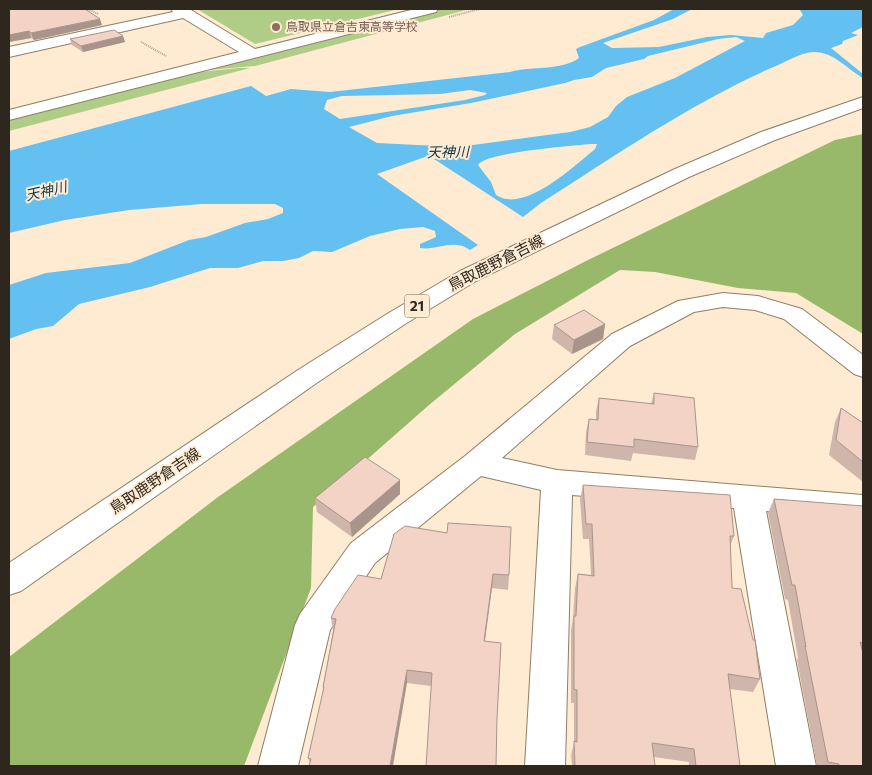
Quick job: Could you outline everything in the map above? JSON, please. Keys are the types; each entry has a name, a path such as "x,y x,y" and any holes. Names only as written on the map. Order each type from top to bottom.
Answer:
{"street":[{"path":"9,115 431,9"},
{"path":"9,52 116,29 182,11 251,53"},
{"name":"鳥取鹿野倉吉線","path":"9,581 308,376 396,319 468,276 682,173 768,136 863,102"},
{"path":"278,766 313,625 363,553 476,464 621,340 687,306 723,300 758,303 793,314 863,368"},
{"path":"476,464 557,482 863,507"},
{"path":"545,766 557,482"},
{"path":"748,498 796,766"}],"path":[{"path":"116,29 149,46 188,70"}],"green space":[{"name":"鳥取県立倉吉東高等学校","path":"197,9 399,9 255,44"},
{"path":"439,9 470,9 255,66 196,71"},
{"path":"250,68 9,131 9,118 181,74"},
{"path":"863,134 863,334 796,293 738,288 655,272 620,270 515,334 429,405 313,507 311,588 244,766 9,766 9,657 218,497 473,319 588,260 835,140"}],"water":[{"path":"412,9 418,9 186,65"},
{"name":"天神川","path":"674,9 692,9 673,19 603,43 612,48 659,47 707,37 731,35 763,38 766,33 793,25 803,15 800,10 802,9 863,9 863,27 851,33 858,35 831,48 863,74 863,78 828,55 809,52 798,56 741,82 682,114 541,203 523,217 434,159 444,155 439,152 377,174 478,245 470,250 457,245 420,248 420,244 436,237 435,231 423,227 400,229 370,236 332,252 313,251 299,258 283,261 263,261 238,268 210,268 150,287 79,304 53,326 36,329 9,339 9,285 46,273 130,263 189,240 206,237 245,223 268,219 283,213 283,208 275,204 202,204 129,210 65,220 9,233 9,151 251,86 266,96 291,89 330,92 555,67 579,58 576,49 580,47 654,20","holes":["736,37 745,41 675,78 627,97 616,106 608,117 590,127 570,132 458,147 377,143 349,127 392,116 471,103 592,77 606,68 644,59 648,56 718,39","470,90 487,93 465,100 340,119 324,109 327,100 342,96 440,94","597,144 595,149 562,176 534,193 520,198 507,199 496,195 491,182 478,165 484,160 512,153"]}],"building":[{"path":"9,9 85,9 100,19 31,33 29,31 9,35"},
{"path":"114,30 123,36 81,46 70,39"},
{"path":"584,310 605,324 574,340 554,325"},
{"path":"654,393 694,398 698,447 634,439 634,447 587,442 589,419 598,420 599,398 654,404"},
{"path":"841,408 863,423 863,462 836,440"},
{"path":"365,457 400,480 350,523 315,498"},
{"path":"583,485 730,495 734,536 730,536 732,588 741,589 753,640 755,640 760,679 728,674 740,766 696,766 694,749 652,743 655,766 575,766 574,741 577,742 577,690 574,689 574,616 576,616 578,574 594,576 592,524 586,524"},
{"path":"774,499 863,506 863,643 860,642 863,653 863,766 839,766 839,764 828,762 795,585 792,585"},
{"path":"448,523 511,527 509,575 493,574 484,641 501,643 496,766 426,766 432,673 407,670 390,766 309,766 311,759 308,758 324,687 336,619 331,618 335,609 358,575 381,579 394,534 405,526 447,533"}],"place":[{"name":"鳥取県立倉吉東高等学校","path":"276,27"}]}
